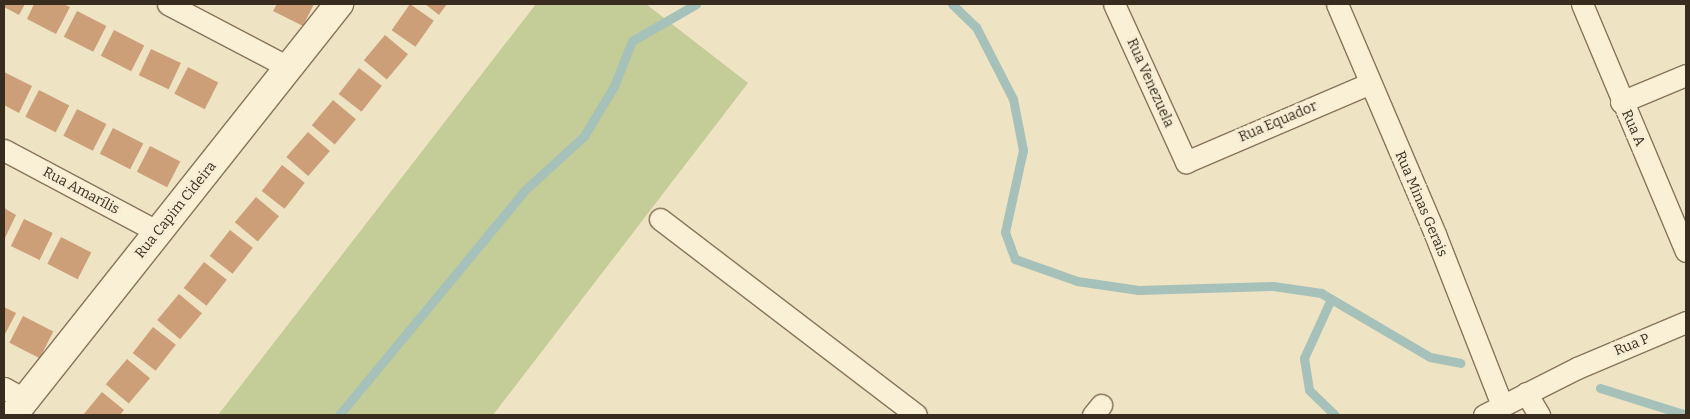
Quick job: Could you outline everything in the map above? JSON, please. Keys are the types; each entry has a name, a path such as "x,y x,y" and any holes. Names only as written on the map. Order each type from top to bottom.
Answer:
{"street":[{"path":"168,4 290,68"},
{"name":"Rua Capim Cideira","path":"14,401 158,232 340,4"},
{"name":"Rua Venezuela","path":"1114,4 1186,162"},
{"name":"Rua Minas Gerais","path":"1337,4 1435,234 1502,405"},
{"name":"Rua A","path":"1582,4 1621,102 1686,251"},
{"path":"1621,102 1686,75"},
{"name":"Rua Equador","path":"1186,162 1370,84"},
{"name":"Rua Amarílis","path":"4,150 158,232"},
{"path":"660,220 916,415"},
{"name":"Rua P","path":"1484,415 1577,368 1686,322"},
{"path":"1526,393 1539,415"}],"green space":[{"path":"536,4 646,4 748,83 493,415 218,415"}],"building":[{"path":"4,4 25,4 19,15 4,7"},
{"path":"34,4 63,4 70,7 56,34 27,19"},
{"path":"277,4 314,4 303,26 273,11"},
{"path":"410,4 434,21 415,47 392,30"},
{"path":"425,4 447,4 439,15"},
{"path":"77,11 106,26 93,52 64,37"},
{"path":"114,30 144,45 131,71 101,56"},
{"path":"385,35 408,54 387,80 364,60"},
{"path":"151,49 181,63 169,89 139,75"},
{"path":"188,67 218,82 205,109 174,94"},
{"path":"359,68 382,86 362,112 339,94"},
{"path":"4,72 32,86 19,113 4,105"},
{"path":"39,90 69,105 56,132 25,117"},
{"path":"333,100 356,119 335,145 312,125"},
{"path":"77,109 106,124 93,151 63,136"},
{"path":"113,128 143,143 130,169 100,154"},
{"path":"308,132 330,151 308,176 286,157"},
{"path":"150,146 180,161 167,187 137,172"},
{"path":"282,165 305,183 285,209 262,191"},
{"path":"256,197 279,216 258,242 235,222"},
{"path":"4,208 16,215 4,240"},
{"path":"24,219 53,233 40,260 11,246"},
{"path":"230,230 253,248 233,274 210,256"},
{"path":"61,237 91,252 78,279 47,264"},
{"path":"204,262 227,280 207,306 184,288"},
{"path":"179,294 202,313 180,339 157,320"},
{"path":"4,307 16,313 4,336"},
{"path":"23,316 53,331 40,358 9,343"},
{"path":"153,327 176,345 156,371 133,353"},
{"path":"127,359 150,378 129,404 106,384"},
{"path":"102,392 124,410 120,415 83,415"}],"waterway":[{"path":"339,415 526,189 584,136 614,86 632,41 696,4"},
{"path":"952,4 976,27 1013,99 1023,150 1005,232 1015,259 1077,281 1138,290 1273,286 1321,293 1430,357 1460,363"},
{"path":"1331,299 1304,358 1309,390 1335,415"},
{"path":"1600,388 1686,415"}]}
